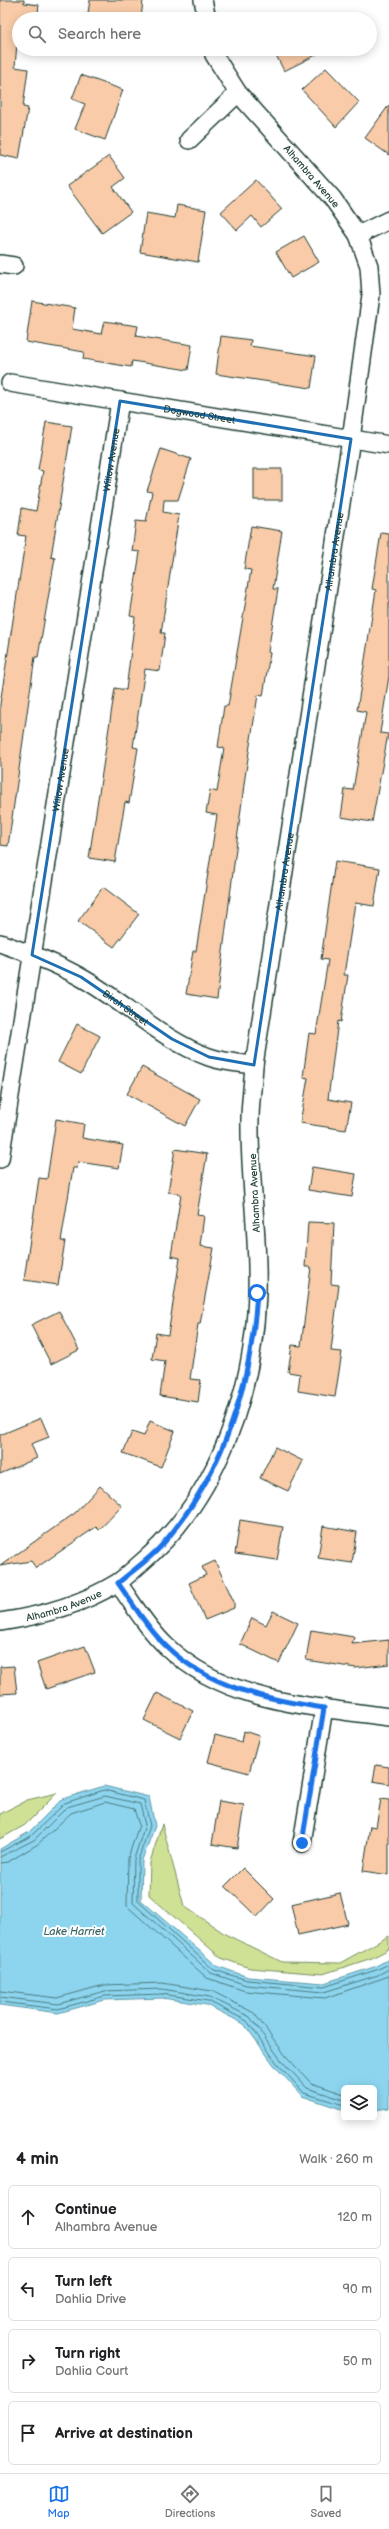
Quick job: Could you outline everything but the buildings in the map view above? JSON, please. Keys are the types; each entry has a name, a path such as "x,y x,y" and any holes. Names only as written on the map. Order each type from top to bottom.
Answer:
{"street":[{"path":"203,0 206,12"},
{"name":"Alhambra Avenue","path":"0,1622 30,1618 62,1609 118,1583 161,1546 203,1488 234,1423 252,1354 257,1293 257,1250 250,1121 254,1065 352,440 372,295 369,266 358,235 333,199 238,93 217,56"},
{"path":"188,140 238,93"},
{"path":"358,235 389,220"},
{"name":"Dogwood Street","path":"10,383 389,445"},
{"name":"Willow Avenue","path":"0,1159 120,401"},
{"name":"Birch Street","path":"0,944 32,954 87,981 123,1003 172,1039 209,1057 254,1065"},
{"path":"118,1583 143,1619 166,1646 195,1668 232,1688 260,1697 389,1717"},
{"path":"302,1843 324,1708"}],"highlighted area":[{"path":"120,401 351,439 254,1065 209,1057 172,1039 81,977 32,955"}],"green space":[{"path":"57,1793 25,1825 0,1839 0,1814 27,1800"},
{"path":"162,1824 184,1906 225,1934 282,1962 340,1963 389,1936 389,1949 372,1958 323,1974 250,1968 221,1958 149,1895 150,1862"}],"water":[{"name":"Lake Harriet","path":"104,1786 149,1797 155,1826 142,1860 141,1900 217,1966 248,1977 324,1983 374,1967 389,1959 389,2108 377,2110 377,2085 341,2085 341,2109 302,2096 274,2065 244,2024 207,2005 162,1998 105,2000 58,2013 0,2005 0,1849 29,1832 62,1799"}],"route":[{"path":"257,1293 252,1354 234,1423 203,1488 161,1546 118,1583 143,1619 166,1646 195,1668 232,1688 266,1699 324,1708 302,1843"}]}
